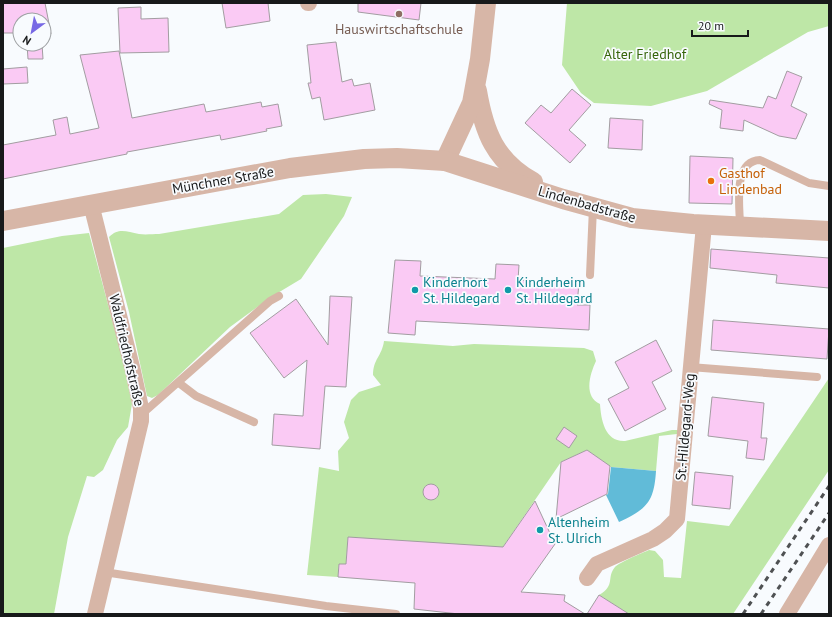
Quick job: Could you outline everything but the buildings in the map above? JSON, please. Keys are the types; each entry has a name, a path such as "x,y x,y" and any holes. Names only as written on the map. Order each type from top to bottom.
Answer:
{"street":[{"path":"445,161 467,117 476,85 486,3"},
{"path":"476,85 481,117 487,134 497,151 518,174 563,199"},
{"name":"Münchner Straße","path":"3,222 91,204 326,163 397,158 445,161"},
{"name":"Lindenbadstraße","path":"445,161 563,199 632,218 704,225 829,231"},
{"name":"Waldfriedhofstraße","path":"91,204 132,363 141,415 133,462 104,572 95,614"},
{"name":"St.-Hildegard-Weg","path":"588,578 597,564 653,539 665,531 677,519 704,225"},
{"path":"787,614 829,545"}],"lane":[{"path":"740,226 739,188 745,166 752,161 760,160 809,183 829,186"},
{"path":"590,275 593,207"},
{"path":"141,415 270,301 279,296"},
{"path":"690,367 817,377"},
{"path":"179,383 196,396 254,422"},
{"path":"104,572 319,605 396,614"}],"green space":[{"name":"Alter Friedhof","path":"567,3 829,3 829,26 808,32 707,91 651,106 594,103 581,93 562,65"},
{"path":"326,194 352,197 344,216 301,279 271,297 230,327 158,395 152,398 147,396 129,312 109,237 120,231 141,234 159,234 279,214 303,195"},
{"path":"89,233 122,357 132,404 128,427 117,440 103,470 94,477 87,476 68,537 54,614 3,614 3,248 62,236"},
{"path":"384,341 453,346 474,344 584,348 593,351 596,361 589,384 591,396 600,404 605,429 613,438 625,441 672,430 678,430 677,434 659,436 656,471 611,467 587,450 561,462 496,557 348,537 346,564 339,564 338,577 307,575 319,467 339,471 338,451 349,438 344,422 351,400 359,392 381,385 373,375 373,370"},
{"path":"829,378 829,470 733,614 629,614 599,595 609,585 612,571 615,567 626,560 649,550 655,551 663,560 664,577 681,578 687,521 729,526"}],"water":[{"path":"611,467 656,471 653,490 647,503 636,513 619,522 606,495 608,494"}],"railway":[{"path":"743,614 829,486"},
{"path":"761,614 829,513"}],"place":[{"name":"Hauswirtschaftschule","path":"399,14"},
{"name":"Gasthof Lindenbad","path":"711,181"},
{"name":"Kinderhort St. Hildegard","path":"415,290"},
{"name":"Kinderheim St. Hildegard","path":"508,290"},
{"name":"Altenheim St. Ulrich","path":"540,530"}]}
